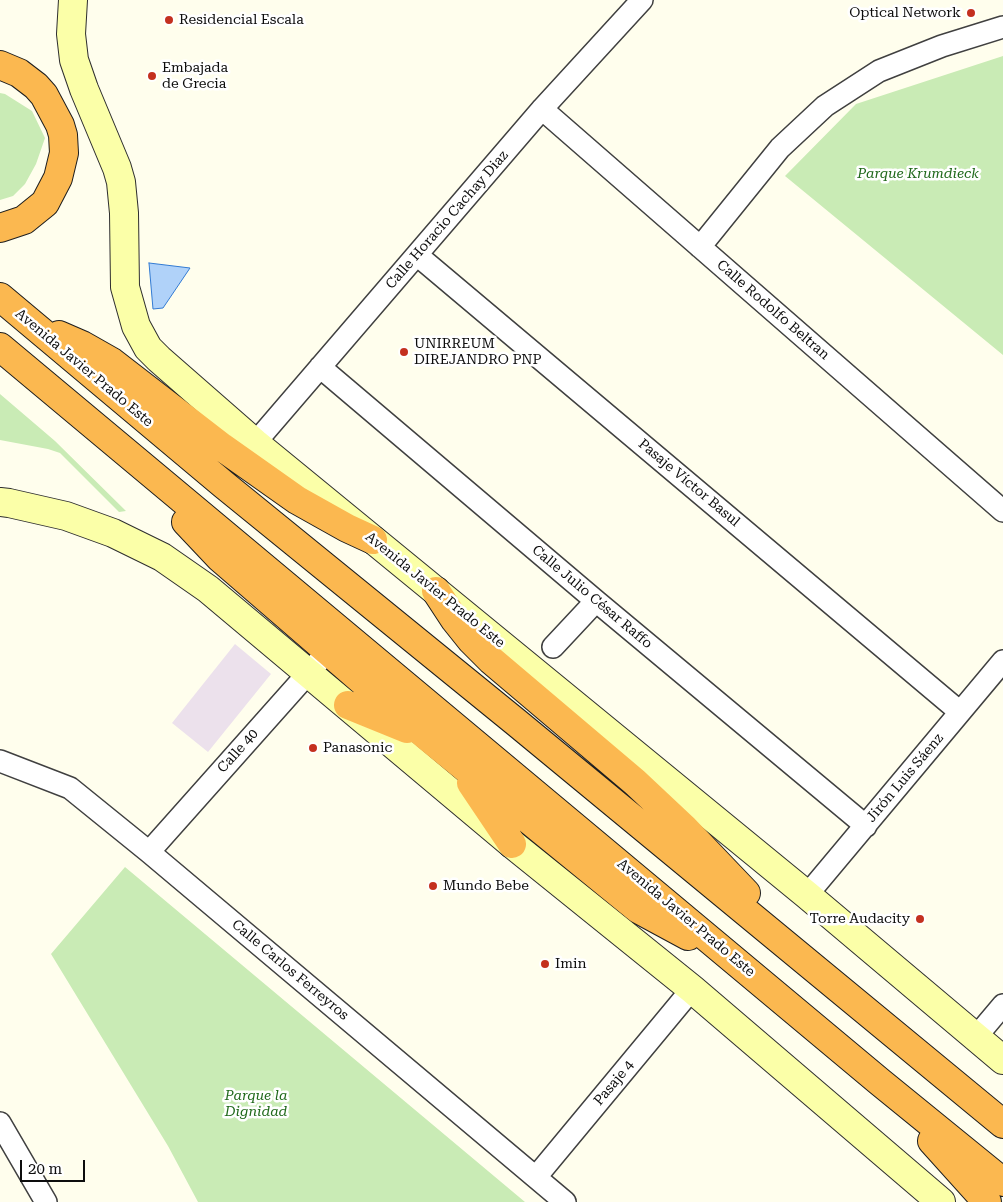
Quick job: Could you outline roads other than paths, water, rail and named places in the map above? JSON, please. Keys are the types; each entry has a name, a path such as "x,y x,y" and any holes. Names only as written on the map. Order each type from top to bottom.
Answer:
{"highway":[{"path":"0,65 20,73 44,95 60,125 63,135 64,153 58,178 45,203 24,220 0,228"},
{"name":"Avenida Javier Prado Este","path":"0,297 223,484 339,576 803,959 850,1000 1003,1124"},
{"path":"28,321 82,345 112,362 273,484 322,514 373,540"},
{"name":"Avenida Javier Prado Este","path":"0,347 740,963 880,1082 1003,1182"},
{"path":"103,434 220,558 426,736 638,909 740,963"},
{"path":"436,591 471,640 491,660 635,782 684,828 749,897 803,959"},
{"path":"348,705 426,736"},
{"path":"457,761 512,844"},
{"path":"880,1082 987,1202"}],"main road":[{"name":"Avenida Javier Prado Este","path":"73,0 71,34 74,60 121,182 124,213 125,288 136,326 148,348 158,359 255,442 807,896 1003,1060"},
{"path":"0,502 66,516 113,533 162,557 208,588 512,844 692,989 941,1202"}],"street":[{"name":"Calle Horacio Cachay Diaz","path":"255,442 542,109 642,0"},
{"path":"700,247 780,148 825,106 879,71 942,46 1003,27"},
{"name":"Calle Rodolfo Beltran","path":"542,109 1003,511"},
{"name":"Pasaje Víctor Basul","path":"417,255 960,712"},
{"name":"Calle Julio César Raffo","path":"320,367 596,601 866,826"},
{"path":"553,647 596,601"},
{"name":"Calle 40","path":"149,852 308,672 328,652"},
{"name":"Jirón Luis Sáenz","path":"807,896 1003,661"},
{"name":"Calle Carlos Ferreyros","path":"0,761 70,788 566,1202"},
{"name":"Pasaje 4","path":"536,1177 692,989"},
{"path":"976,1037 1003,1005"},
{"path":"0,1123 46,1202"}],"water":[{"path":"149,263 190,268 163,308 153,309"}],"place":[{"name":"Optical Network","path":"971,13"},
{"name":"Residencial Escala","path":"169,20"},
{"name":"Embajada de Grecia","path":"152,76"},
{"name":"UNIRREUM DIREJANDRO PNP","path":"404,352"},
{"name":"Panasonic","path":"313,748"},
{"name":"Mundo Bebe","path":"433,886"},
{"name":"Torre Audacity","path":"920,919"},
{"name":"Imin","path":"545,964"}],"park label":[{"name":"Parque Krumdieck","path":"918,174"},
{"name":"Parque la Dignidad","path":"256,1104"}]}
